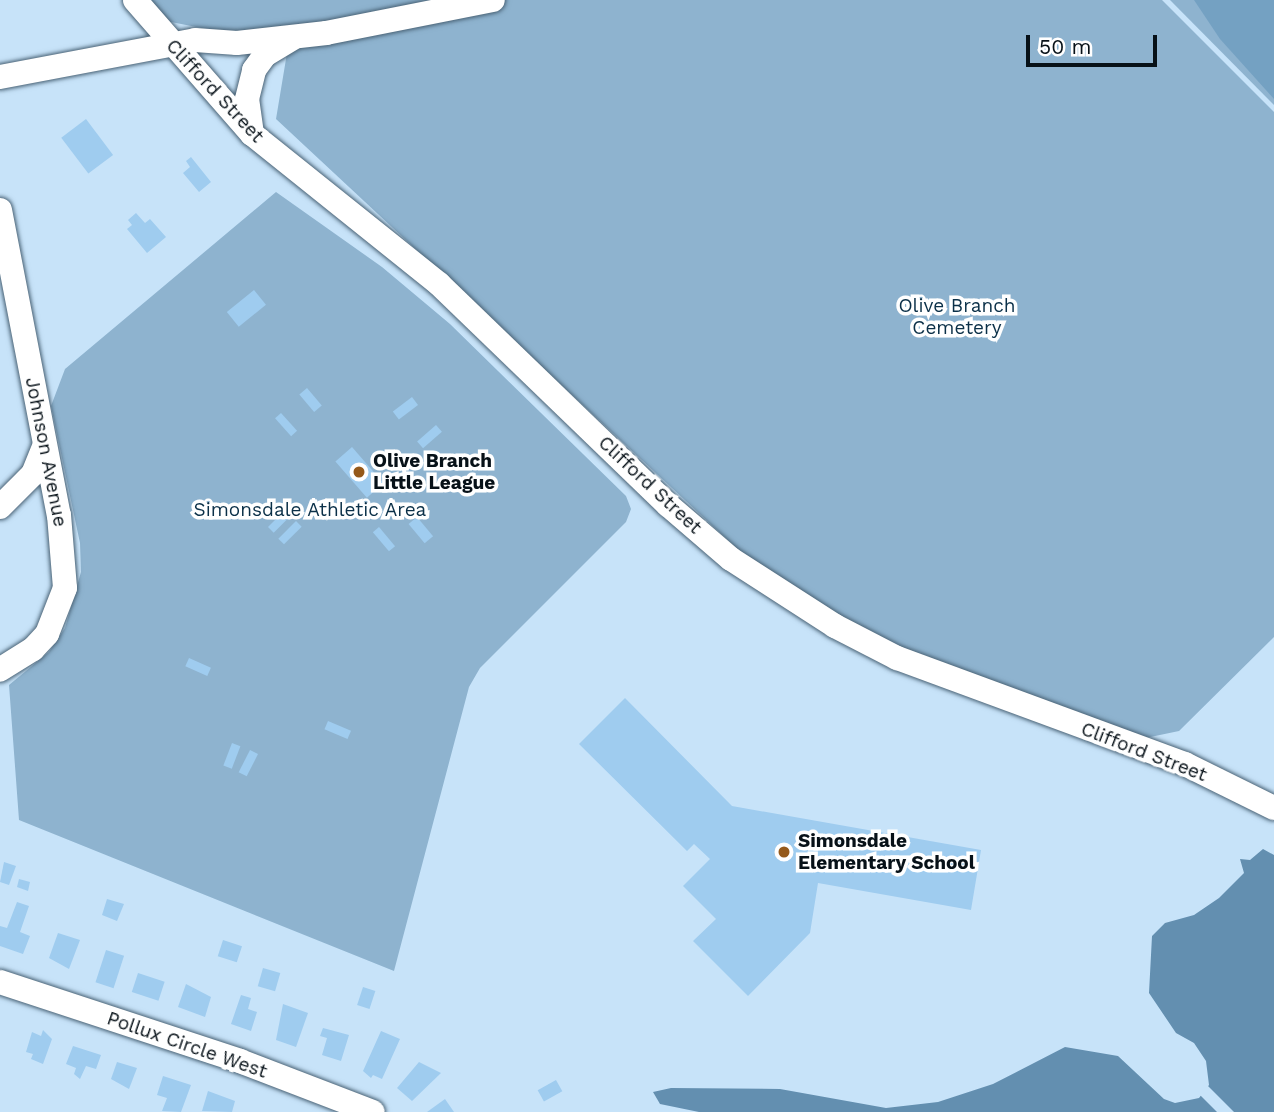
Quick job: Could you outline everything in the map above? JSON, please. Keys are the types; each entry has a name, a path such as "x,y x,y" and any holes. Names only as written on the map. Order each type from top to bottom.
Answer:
{"street":[{"name":"Clifford Street","path":"135,0 252,134 439,284 668,505 732,559 782,594 909,663 1185,764 1274,808"},
{"path":"0,77 171,44 295,37 492,0"},
{"path":"252,134 247,99 254,69 279,44 295,37"},
{"name":"Johnson Avenue","path":"0,209 59,514 65,588 47,634 33,649 0,670"},
{"path":"0,507 33,474 45,445"},
{"name":"Pollux Circle West","path":"0,982 240,1061 373,1112"}],"green space":[{"name":"Olive Branch Cemetery","path":"150,0 1162,0 1274,112 1274,637 1179,731 1131,741 893,648 760,570 276,119 290,35 257,39 166,21"},
{"path":"1170,0 1274,0 1274,105"},
{"name":"Simonsdale Athletic Area","path":"276,192 382,267 450,324 626,496 631,509 626,522 480,668 469,687 394,971 19,820 9,685 49,652 65,628 81,572 80,543 51,406 65,369"}],"shaded area":[{"path":"1194,0 1274,0 1274,99 1220,39"},
{"path":"1263,849 1274,855 1274,1112 699,1112 660,1104 653,1092 671,1088 780,1089 886,1108 938,1102 993,1084 1065,1047 1118,1056 1164,1099 1175,1103 1199,1098 1209,1085 1206,1061 1194,1043 1176,1033 1149,993 1152,936 1165,923 1194,915 1219,898 1244,873 1240,859 1250,860"}],"pier":[{"path":"1205,1083 1234,1112 1217,1112 1198,1093"}],"building":[{"path":"86,119 113,155 88,174 61,138"},
{"path":"191,157 211,182 199,192 183,173 190,167 186,161"},
{"path":"136,213 145,223 150,219 166,237 147,253 127,229 132,225 128,220"},
{"path":"254,290 266,305 239,327 227,312"},
{"path":"307,388 322,406 314,412 299,394"},
{"path":"412,397 418,405 399,419 393,411"},
{"path":"281,413 297,431 291,436 275,418"},
{"path":"436,425 442,432 423,448 417,441"},
{"name":"Olive Branch Little League","path":"352,447 383,483 367,498 335,461"},
{"path":"285,510 291,516 274,533 268,527"},
{"path":"417,517 433,536 425,543 409,524"},
{"path":"296,521 302,527 284,544 278,539"},
{"path":"379,527 395,546 389,551 373,532"},
{"path":"189,658 211,668 207,676 185,666"},
{"path":"625,698 732,806 981,850 971,910 818,883 810,933 748,996 693,941 716,919 683,886 710,859 694,844 687,851 579,744"},
{"path":"328,721 351,731 347,739 324,729"},
{"path":"232,743 240,746 232,769 223,765"},
{"path":"250,750 258,754 247,776 239,772"},
{"path":"4,862 16,866 9,885 0,882"},
{"path":"19,879 30,882 28,891 17,887"},
{"path":"107,899 124,904 117,921 102,915"},
{"path":"17,902 29,906 20,932 30,936 23,954 0,946 0,926 7,928"},
{"path":"58,933 80,940 69,969 49,958"},
{"path":"223,940 242,946 237,962 218,956"},
{"path":"106,950 124,956 114,988 95,982"},
{"path":"263,968 280,973 275,991 258,986"},
{"path":"138,973 165,982 158,1001 132,992"},
{"path":"186,984 211,997 205,1017 178,1007"},
{"path":"363,987 375,991 369,1009 357,1005"},
{"path":"241,995 251,998 248,1009 257,1012 251,1031 231,1024"},
{"path":"283,1004 308,1013 296,1047 276,1040"},
{"path":"323,1028 349,1035 341,1061 322,1055 327,1038 320,1036"},
{"path":"43,1030 52,1039 43,1064 31,1059 33,1054 26,1052 32,1032 41,1036"},
{"path":"381,1031 400,1039 382,1079 373,1075 371,1078 363,1071"},
{"path":"73,1046 101,1055 96,1069 86,1066 80,1079 74,1074 76,1068 66,1064"},
{"path":"117,1062 137,1068 129,1089 111,1079"},
{"path":"419,1062 441,1073 412,1101 397,1088"},
{"path":"163,1076 191,1085 181,1112 162,1111 167,1098 157,1095"},
{"path":"556,1080 562,1091 544,1102 538,1090"},
{"path":"208,1091 235,1101 232,1112 202,1111"},
{"path":"445,1099 454,1112 427,1112"}],"place":[{"name":"Olive Branch Little League","path":"359,472"},
{"name":"Simonsdale Elementary School","path":"784,852"}]}
